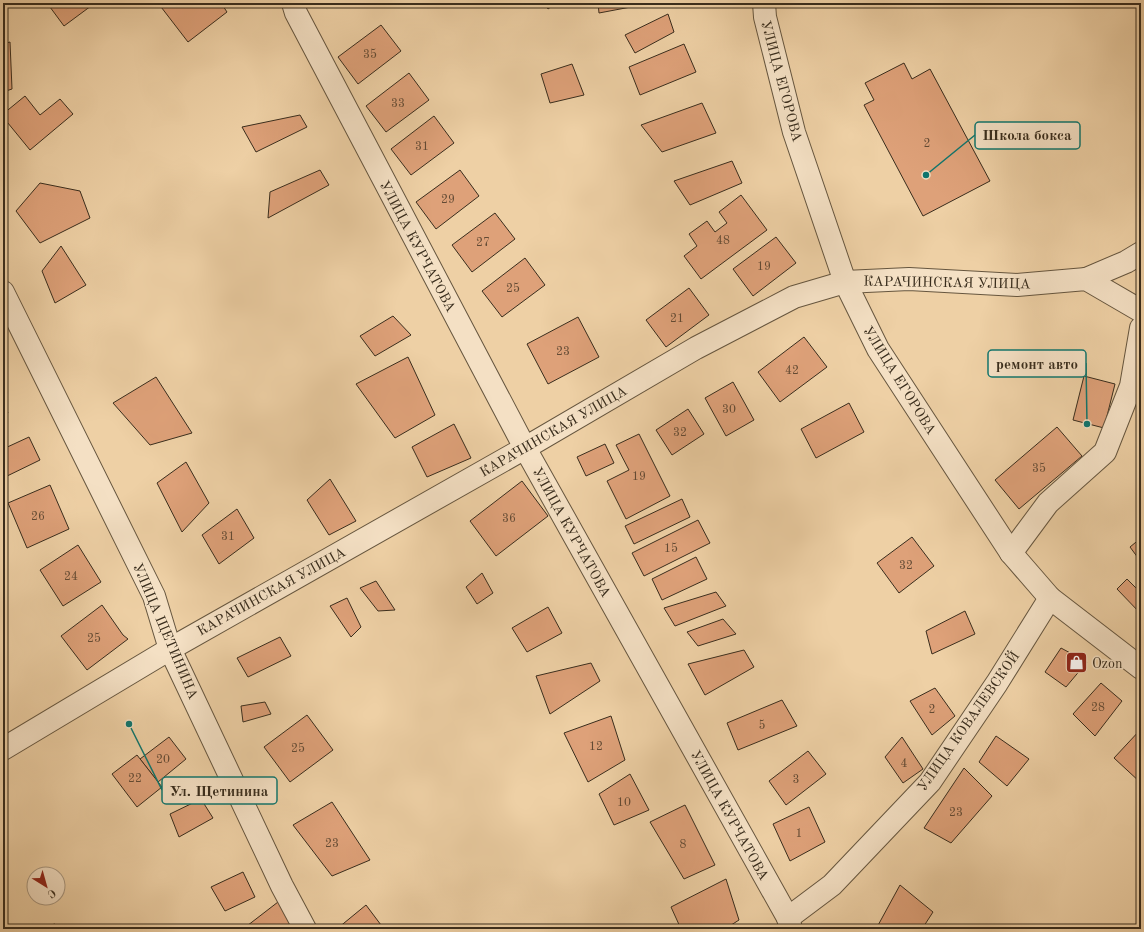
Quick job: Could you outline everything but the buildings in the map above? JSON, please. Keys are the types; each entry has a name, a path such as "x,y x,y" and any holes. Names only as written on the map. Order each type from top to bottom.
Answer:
{"street":[{"name":"УЛИЦА КУРЧАТОВА","path":"293,3 296,13 525,448 790,923"},
{"name":"УЛИЦА ЕГОРОВА","path":"764,3 765,17 794,132 845,282 878,349 1011,553 1050,598 1141,668"},
{"path":"1086,279 1126,262 1141,253"},
{"name":"КАРАЧИНСКАЯ УЛИЦА","path":"3,749 170,649 525,448 696,348 794,297 845,282 909,279 1017,285 1086,279"},
{"path":"1086,279 1141,311"},
{"name":"УЛИЦА ЩЕТИНИНА","path":"3,292 154,596 170,649 282,886 305,929"},
{"path":"1011,553 1048,503 1105,452 1132,386 1141,328"},
{"name":"УЛИЦА КОВАЛЕВСКОЙ","path":"790,923 832,885 930,782 996,683 1050,598"}],"place":[{"name":"Школа бокса","path":"926,175"},
{"name":"ремонт авто","path":"1087,424"},
{"name":"Ozon","path":"1077,663"},
{"name":"Ул. Щетинина","path":"129,724"}]}
